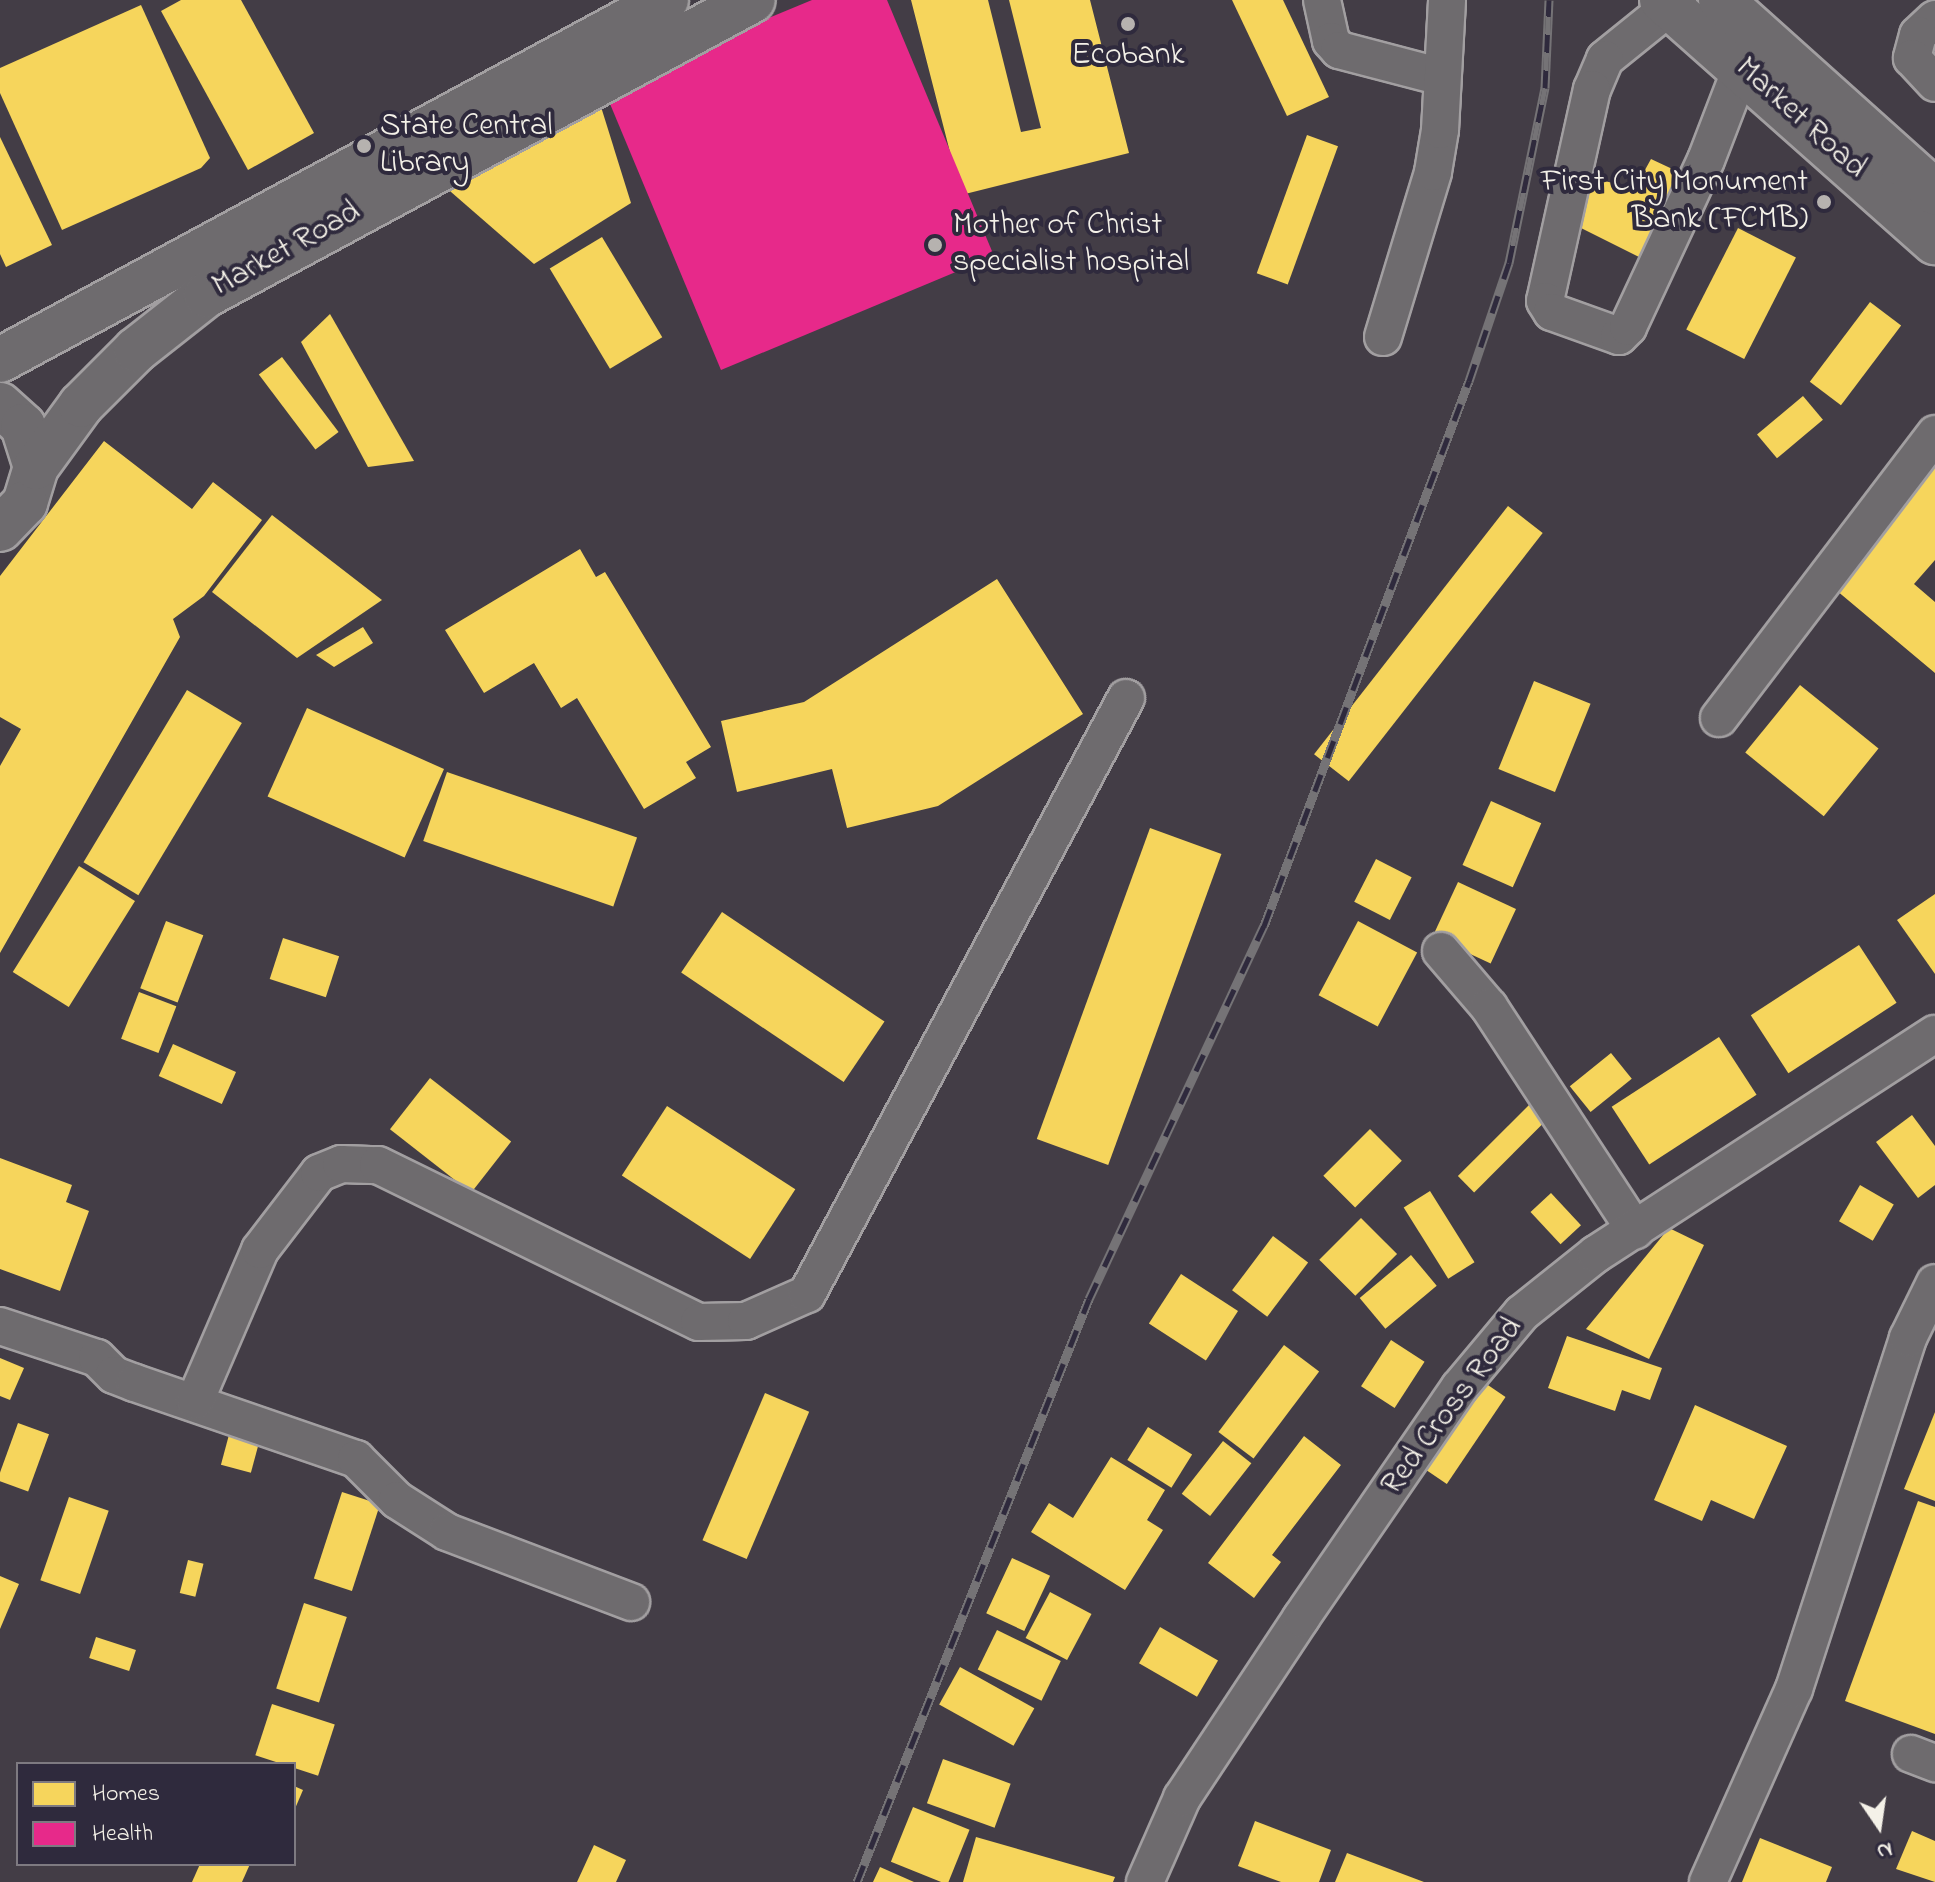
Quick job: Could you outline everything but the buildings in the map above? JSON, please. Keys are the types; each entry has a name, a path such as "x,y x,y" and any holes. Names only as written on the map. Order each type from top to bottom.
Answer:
{"main road":[{"name":"Market Road","path":"0,360 666,0"},
{"name":"Market Road","path":"0,529 25,503 36,467 81,405 136,350 206,295 753,0"},
{"name":"Market Road","path":"1721,0 1935,192"},
{"name":"Market Road","path":"1670,2 1935,242"},
{"path":"0,405 23,426 36,467"}],"street":[{"path":"1322,0 1331,41 1339,50 1442,77"},
{"path":"1383,337 1433,172 1447,0"},
{"path":"1670,2 1605,59 1592,89 1545,301 1552,312 1619,336 1628,327 1706,160 1742,66"},
{"path":"1935,19 1918,35 1912,58 1935,83"},
{"path":"1719,718 1935,434"},
{"path":"195,1401 260,1250 319,1173 341,1164 378,1165 699,1322 746,1321 807,1294 1126,698"},
{"path":"1441,951 1489,1007 1635,1230"},
{"name":"Red Cross Road","path":"1145,1882 1182,1798 1459,1388 1522,1313 1635,1230 1935,1034"},
{"path":"1708,1882 1794,1689 1908,1338 1935,1283"},
{"path":"0,1326 97,1358 114,1375 356,1459 397,1500 447,1532 631,1602"}],"railway":[{"path":"857,1882 1089,1299 1264,926 1469,381 1509,263 1545,88 1549,0"}],"place":[{"name":"Ecobank","path":"1128,24"},
{"name":"State Central Library","path":"364,146"},
{"name":"First City Monument Bank (FCMB)","path":"1824,202"},
{"name":"Mother of Christ specialist hospital","path":"935,245"}]}
